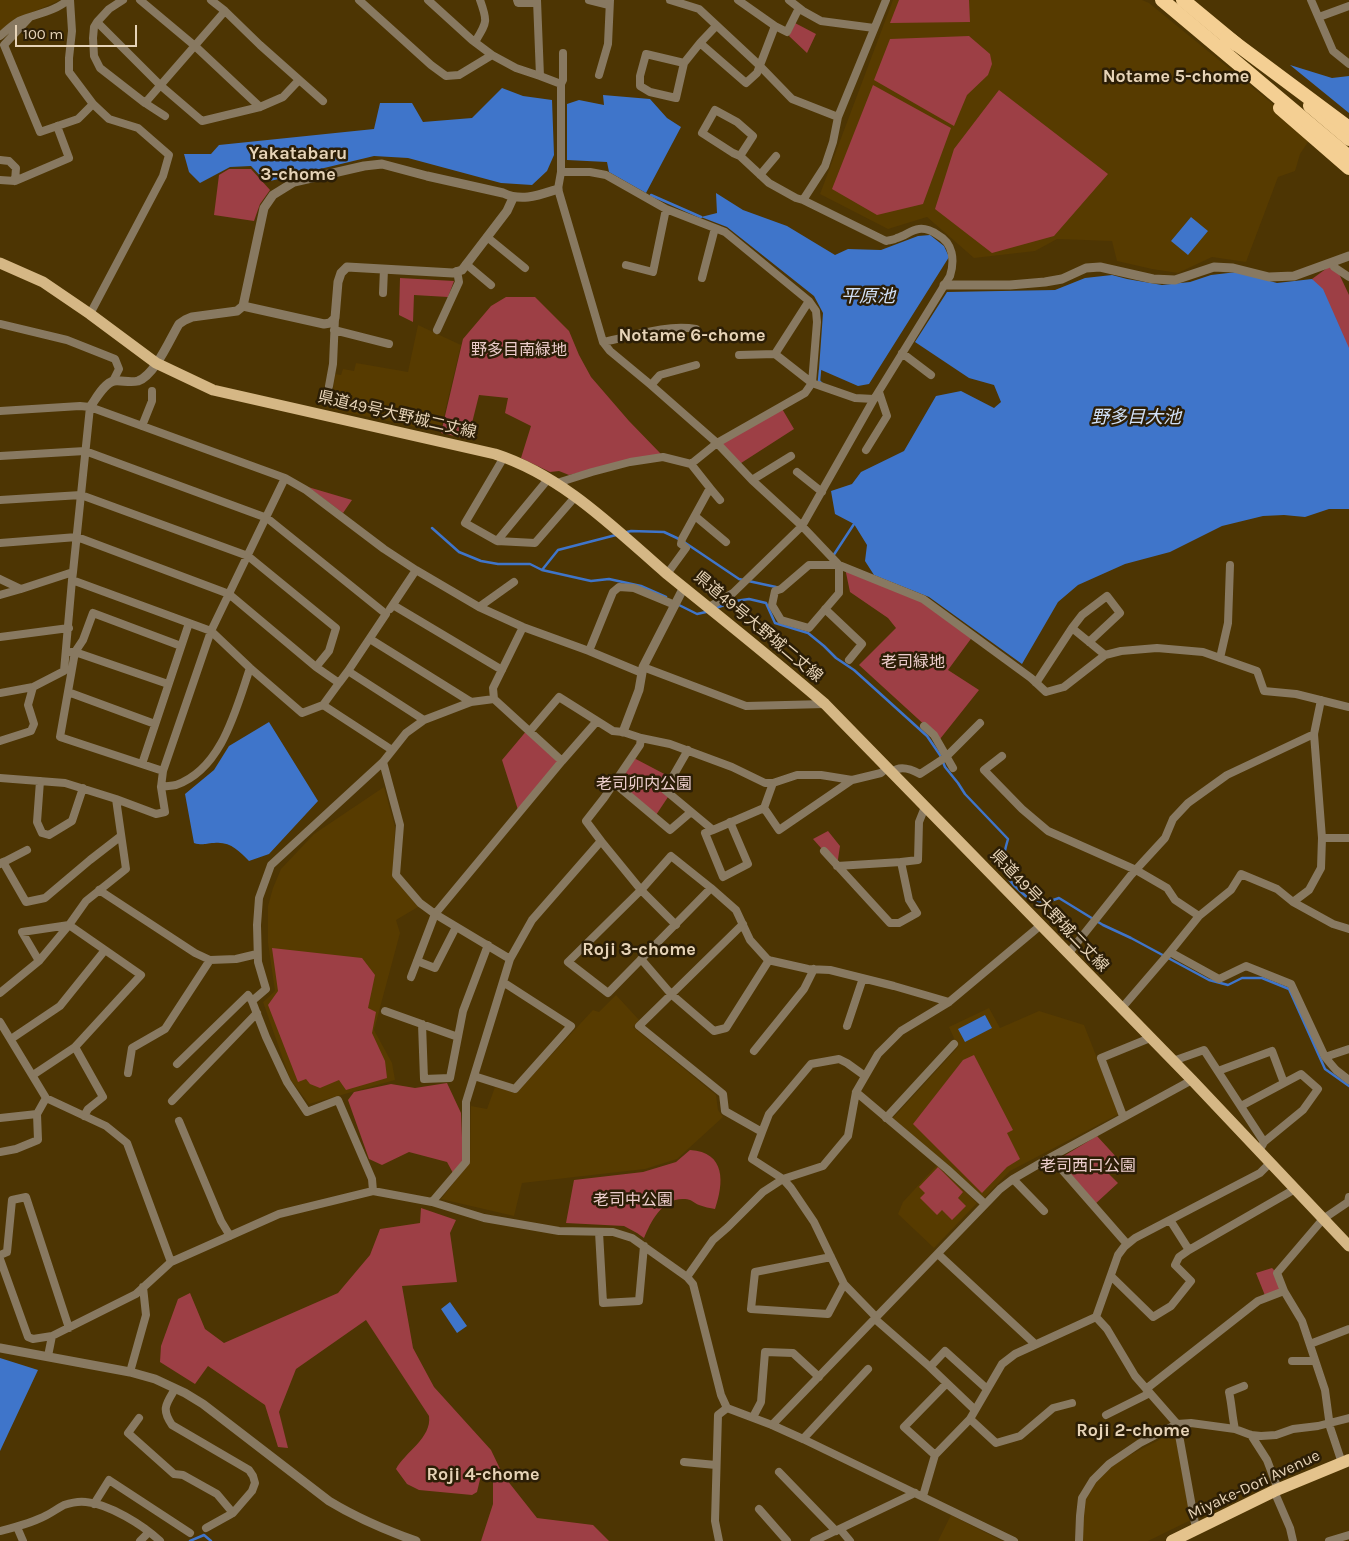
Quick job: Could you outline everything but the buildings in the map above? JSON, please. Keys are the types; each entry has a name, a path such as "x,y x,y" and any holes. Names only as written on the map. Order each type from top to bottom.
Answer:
{"highway":[{"path":"1158,0 1198,38 1349,168"},
{"path":"1162,0 1349,157"},
{"path":"1183,0 1349,139"},
{"path":"1193,0 1349,130"},
{"path":"1227,37 1349,130"},
{"name":"Miyake-Dori Avenue","path":"1172,1541 1276,1490 1346,1462"}],"main road":[{"name":"県道49号大野城二丈線","path":"0,263 43,282 156,363 213,390 504,457 527,466 553,480 618,531 825,704 1121,1009 1262,1146 1270,1163 1349,1246"}],"street":[{"path":"0,36 18,22 69,0 72,31 69,72 93,104 109,119 138,128 169,155 163,176 90,314"},
{"path":"123,0 109,8 97,22 93,38 94,56 100,68 165,116"},
{"path":"140,0 195,46 260,106"},
{"path":"211,0 323,101"},
{"path":"359,0 431,65 446,76 459,76 492,55"},
{"path":"428,0 492,55 516,68 561,84"},
{"path":"475,42 484,27 486,17 480,0"},
{"path":"517,0 518,3 537,2 540,76"},
{"path":"589,0 609,2 608,44 599,75"},
{"path":"673,0 699,8 792,99 838,117"},
{"path":"738,0 787,32 800,8"},
{"path":"788,0 821,21 874,28"},
{"path":"803,200 825,166 833,142 838,117 886,0"},
{"path":"1311,0 1334,51 1349,64"},
{"path":"1319,17 1349,6"},
{"path":"145,103 225,11"},
{"path":"29,18 4,45 40,132 78,119 93,104"},
{"path":"97,22 160,85 202,121 260,106 283,97 299,80"},
{"path":"684,63 646,54 640,76 640,86 650,92 676,98 684,63 700,42 716,26"},
{"path":"700,42 746,83 756,73 776,26"},
{"path":"563,53 561,172 558,189 603,342 610,351 717,444 752,480 802,526 839,565 923,600 1046,692 1064,687 1105,656 1121,651 1157,648 1203,652 1257,671 1264,691 1296,694 1349,707"},
{"path":"713,610 802,526 874,399 950,276 953,265 950,246 942,237 931,231 914,230 897,239 886,241 769,183 740,156 702,133 715,110 737,122 753,136 740,156"},
{"path":"0,180 15,181 69,158 57,126"},
{"path":"760,175 776,156"},
{"path":"0,160 9,161 16,168 15,181"},
{"path":"162,770 60,737 68,692 69,628 73,576 90,407 107,384 113,381 138,381 147,374 156,363 179,324 185,320 192,317 237,311 243,306 264,208 273,195 294,182 364,166 382,164 503,193 513,198 534,196 558,189"},
{"path":"561,172 590,172 606,175 666,209 725,232 809,300 816,310 817,322 812,383 805,393 717,444 691,464"},
{"path":"329,386 333,364 338,282 341,273 347,267 453,273 462,270 507,211 513,198"},
{"path":"626,265 653,272 666,209"},
{"path":"702,278 715,228"},
{"path":"487,237 525,268"},
{"path":"944,285 1010,285 1045,282 1062,279 1086,268 1100,267 1153,279 1175,280 1214,267 1233,268 1269,277 1294,276 1349,256"},
{"path":"1334,262 1334,267 1349,277"},
{"path":"466,264 492,285"},
{"path":"383,293 384,269"},
{"path":"437,330 459,282 457,271"},
{"path":"776,354 809,300"},
{"path":"243,306 324,324 330,323 335,318"},
{"path":"0,324 67,340 114,359 119,369 113,381"},
{"path":"603,342 667,328 685,327 696,329"},
{"path":"334,330 389,344"},
{"path":"902,353 931,375"},
{"path":"740,355 776,354 812,383 855,398 874,399"},
{"path":"651,385 660,375 696,365"},
{"path":"142,426 152,401 152,391"},
{"path":"866,450 887,416 879,392"},
{"path":"0,411 90,407 285,478 306,490 384,549 416,570 478,607 523,627 746,706 825,704"},
{"path":"0,456 86,451 267,518 386,614"},
{"path":"752,480 791,456"},
{"path":"504,457 465,523 497,541 535,543 575,497"},
{"path":"497,541 553,480 563,480 630,462 663,457 691,464 720,500"},
{"path":"797,472 822,492"},
{"path":"0,778 66,783 156,814 165,812 161,787 162,770 210,630 267,518 285,478"},
{"path":"668,574 686,548 682,541 710,488"},
{"path":"0,500 81,495 248,556 336,628 329,651 316,666"},
{"path":"695,516 726,542"},
{"path":"0,543 77,537 229,594 339,683"},
{"path":"810,565 839,565 839,593 809,628 781,620 772,605 775,591 781,589 810,565"},
{"path":"1220,658 1228,623 1230,565"},
{"path":"0,595 73,576 210,630 302,713 323,705 416,570"},
{"path":"0,579 21,589"},
{"path":"478,607 514,582"},
{"path":"623,732 639,690 642,670 684,587"},
{"path":"589,651 613,592 619,588 634,588 676,602"},
{"path":"1036,683 1082,614 1107,596 1120,612 1089,642"},
{"path":"393,605 502,670"},
{"path":"825,609 862,644 849,660"},
{"path":"0,693 33,687 64,671 70,652 83,640 93,614 181,646"},
{"path":"142,764 189,623"},
{"path":"523,627 493,688 494,699 562,760"},
{"path":"0,637 69,628"},
{"path":"1072,628 1105,656"},
{"path":"370,639 471,702"},
{"path":"70,652 168,684"},
{"path":"161,787 175,785 192,776 209,762 228,730 250,668"},
{"path":"348,671 424,720"},
{"path":"0,741 31,731 34,724 28,705 33,687"},
{"path":"68,692 155,724"},
{"path":"530,731 559,697 613,731 688,750 732,767 765,783 773,784 797,775 821,775 852,780"},
{"path":"252,1001 266,988 258,962 257,925 259,898 272,865 383,762 406,733 424,720 471,702 494,699"},
{"path":"1293,902 1309,890 1321,868 1322,838 1314,734 1320,700"},
{"path":"323,705 392,750"},
{"path":"411,978 435,914 562,760 597,721"},
{"path":"764,808 779,830 852,780 901,768 920,774 943,760 980,723"},
{"path":"924,726 934,735 943,760 953,768"},
{"path":"1068,954 1136,870 1165,838 1173,819 1188,803 1227,775 1314,734"},
{"path":"641,738 640,745 586,821 641,890 676,925"},
{"path":"688,750 665,790 713,830"},
{"path":"1002,756 984,770 1022,809 1048,831 1136,870 1167,888 1175,900 1199,916"},
{"path":"383,762 400,825 396,875 420,903 510,959"},
{"path":"40,780 37,822 42,833 49,835 72,821 83,788"},
{"path":"614,783 670,830 691,812"},
{"path":"730,822 748,864 723,877 705,833 730,822 764,808 773,784"},
{"path":"0,993 39,961 86,901 126,869 116,799"},
{"path":"837,866 918,860 919,822 925,807"},
{"path":"27,850 2,863 26,902 45,898 121,836"},
{"path":"1322,838 1349,838"},
{"path":"432,1202 466,1162 466,1102 510,959 532,920 601,841"},
{"path":"824,851 890,924 899,923 917,913 909,900 901,862"},
{"path":"711,888 608,992 568,962 641,890 672,856 711,888 736,910 750,940 770,960 814,969 830,970 949,1002"},
{"path":"1121,1009 1199,916 1231,890 1241,874 1277,889 1293,902 1333,924 1349,929"},
{"path":"99,890 195,953 210,960 236,959 257,954"},
{"path":"743,924 639,1026 723,1094 725,1111 762,1132"},
{"path":"33,1075 75,1047 141,975 69,925 22,932 39,961"},
{"path":"687,1276 713,1240 763,1192 783,1179 823,1166 848,1136 856,1092 864,1076 878,1054 901,1031 949,1002 1041,925"},
{"path":"430,977 456,926"},
{"path":"422,1024 424,1079 450,1078 463,1011 488,946"},
{"path":"11,1039 60,1006 105,950"},
{"path":"1167,956 1219,978 1246,966 1291,984 1325,1057 1336,1070 1349,1080"},
{"path":"641,959 671,994 714,1031 726,1028 770,960"},
{"path":"128,1073 132,1048 165,1029 210,960"},
{"path":"417,960 435,968"},
{"path":"754,1052 804,989 814,969"},
{"path":"847,1026 863,978"},
{"path":"474,1076 515,1089 571,1026 503,982"},
{"path":"177,1064 248,994 287,1082 307,1112 338,1100 372,1179 373,1191"},
{"path":"384,1011 458,1037"},
{"path":"172,1100 257,1013"},
{"path":"0,1022 46,1098 106,1126 127,1143 171,1262"},
{"path":"1123,1116 1101,1058 1150,1038"},
{"path":"886,1118 954,1044"},
{"path":"75,1047 103,1097 88,1109 84,1116"},
{"path":"1325,1057 1349,1049"},
{"path":"1173,1061 1204,1050 1241,1106 1262,1146 1303,1110 1318,1090 1300,1074 1241,1106"},
{"path":"1218,1071 1272,1051 1284,1083"},
{"path":"864,1076 839,1059 810,1064 769,1114 752,1159 783,1179 814,1222 844,1284 876,1318 974,1409"},
{"path":"772,1425 1000,1189 1013,1179 1123,1116 1192,1080"},
{"path":"856,1092 947,1169 985,1204"},
{"path":"0,1152 16,1149 38,1140 37,1114 46,1098"},
{"path":"0,1118 37,1114"},
{"path":"179,1121 221,1221 230,1236"},
{"path":"1051,1157 1127,1244"},
{"path":"814,1541 919,1495 935,1455 970,1419 974,1409 1002,1364 1035,1344 1096,1317 1118,1255 1127,1244 1260,1173 1270,1163"},
{"path":"1013,1179 1044,1211"},
{"path":"1111,1276 1153,1317 1172,1306 1191,1281 1175,1265 1179,1257 1294,1189"},
{"path":"0,1259 28,1337 33,1340 52,1336 136,1294 171,1262 279,1214 373,1191 432,1202 492,1219 559,1231 613,1232 632,1238 687,1276 693,1284 721,1395 727,1408 803,1438 1014,1541"},
{"path":"0,1255 8,1252 12,1200 26,1197 69,1328"},
{"path":"1346,1462 1329,1424 1324,1390 1302,1321 1284,1291 1277,1273 1323,1219 1348,1202 1349,1197"},
{"path":"1170,1220 1189,1250"},
{"path":"599,1232 603,1303 639,1301 644,1246"},
{"path":"938,1254 1035,1344"},
{"path":"831,1258 756,1272 751,1309 828,1314 844,1284"},
{"path":"130,1372 146,1315 143,1287"},
{"path":"1106,1415 1148,1391 1258,1301 1284,1291"},
{"path":"1096,1317 1107,1329 1135,1376 1177,1424 1196,1529"},
{"path":"1310,1344 1349,1329"},
{"path":"48,1356 52,1336"},
{"path":"0,1348 130,1372 155,1379 184,1393 208,1408 329,1501 375,1526 416,1541"},
{"path":"930,1367 945,1351 987,1389"},
{"path":"753,1417 761,1402 765,1352 794,1354 819,1376"},
{"path":"1292,1361 1315,1360"},
{"path":"803,1438 868,1369"},
{"path":"935,1455 904,1427 947,1383"},
{"path":"1235,1429 1229,1392 1244,1386"},
{"path":"174,1389 165,1410 172,1425 249,1470 255,1483 252,1491 232,1513 206,1528"},
{"path":"970,1419 996,1443 1020,1436 1053,1408 1072,1403"},
{"path":"719,1541 714,1521 718,1415 727,1408"},
{"path":"139,1418 128,1433 174,1474 183,1475 217,1494 232,1513"},
{"path":"1079,1541 1082,1498 1093,1480 1109,1464 1140,1443 1177,1424 1191,1423 1235,1429 1251,1435 1276,1435 1293,1429 1329,1424 1349,1418"},
{"path":"1251,1435 1267,1460 1293,1541"},
{"path":"684,1462 716,1465"},
{"path":"779,1472 850,1541"},
{"path":"94,1504 109,1480 190,1533"},
{"path":"0,1531 17,1527 48,1515 62,1506 76,1502 86,1502 118,1513 160,1541"},
{"path":"759,1509 786,1541"},
{"path":"17,1527 23,1541"},
{"path":"140,1541 149,1532"},
{"path":"1329,1541 1349,1535"}],"shaded area":[{"path":"0,0 60,0 13,21 0,31"},
{"path":"893,0 1142,0 1149,3 1312,136 1300,154 1295,171 1278,177 1246,262 1212,257 1178,273 1117,261 1112,241 1057,239 1035,251 974,258 927,217 888,229 820,194"},
{"path":"418,325 461,345 440,432 331,409 335,374 341,375 343,369 354,371 356,363 408,372"},
{"path":"384,787 395,827 393,876 418,907 396,920 400,933 374,1030 392,1063 395,1080 309,1104 290,1079 263,1002 275,991 268,943 268,906 281,869 314,834"},
{"path":"616,995 639,1020 633,1027 716,1095 718,1110 723,1117 677,1159 645,1169 522,1183 514,1216 441,1199 470,1162 471,1106 487,1109 495,1087 516,1093 593,1010 599,1012"},
{"path":"989,1008 1000,1028 1039,1011 1084,1025 1119,1114 1010,1171 983,1199 893,1118 958,1047 949,1027"},
{"path":"937,1165 977,1203 934,1248 898,1214 903,1202"},
{"path":"1175,1434 1191,1520 1148,1541 1081,1541 1085,1498 1093,1482 1112,1465 1122,1459"},
{"path":"951,1515 1002,1541 938,1541"}],"green space":[{"path":"899,0 969,0 970,22 890,23"},
{"path":"795,23 816,34 807,53 789,36"},
{"path":"969,36 990,54 992,64 988,75 967,95 954,126 874,80 890,39"},
{"path":"873,85 951,128 923,204 877,215 832,189"},
{"path":"999,90 1108,174 1054,236 992,253 935,209 954,149"},
{"path":"229,169 251,169 270,190 260,204 254,221 214,215 219,175"},
{"path":"1334,263 1349,295 1349,357 1312,279"},
{"path":"400,278 454,281 448,297 414,295 413,322 399,315"},
{"name":"野多目南緑地","path":"506,297 535,297 569,331 591,377 661,454 569,475 559,471 550,472 521,458 531,426 505,413 508,398 479,395 468,439 441,433 463,339 491,306"},
{"path":"781,407 794,429 738,465 717,443"},
{"path":"308,487 352,500 343,513"},
{"name":"老司緑地","path":"845,568 923,599 973,636 948,670 979,690 940,739 859,665 896,628 888,618 850,592"},
{"path":"528,729 562,761 519,813 502,760"},
{"name":"老司卯内公園","path":"632,757 672,778 665,790 670,794 654,818 614,783"},
{"path":"828,831 840,846 837,866 813,839"},
{"path":"272,948 362,958 375,975 368,1008 376,1012 372,1033 385,1061 387,1078 346,1090 339,1080 320,1088 310,1084 306,1079 298,1082 268,1005 278,991"},
{"path":"974,1055 1013,1130 1007,1133 1020,1159 1007,1167 982,1193 913,1124 963,1060"},
{"path":"447,1083 461,1113 463,1161 453,1173 447,1162 409,1152 382,1165 369,1159 348,1100 354,1092 391,1084 415,1088"},
{"name":"老司西口公園","path":"1097,1136 1119,1160 1107,1172 1118,1183 1094,1205 1057,1160"},
{"name":"老司中公園","path":"690,1150 702,1152 710,1156 719,1170 721,1179 720,1189 715,1209 701,1206 691,1200 677,1199 659,1211 650,1224 644,1238 624,1226 566,1223 574,1180 643,1172 676,1162"},
{"path":"938,1167 963,1192 958,1198 966,1206 952,1220 942,1210 937,1215 920,1198 925,1193 919,1187"},
{"path":"421,1208 456,1220 450,1233 457,1282 402,1286 413,1348 434,1387 491,1450 503,1475 537,1518 593,1525 609,1541 481,1541 493,1504 493,1476 482,1471 477,1492 472,1495 419,1490 407,1484 396,1469 422,1438 429,1424 429,1416 366,1320 296,1369 279,1412 288,1448 278,1447 265,1405 208,1366 195,1384 160,1362 161,1346 178,1299 190,1293 205,1329 224,1343 338,1293 370,1255 380,1229 420,1223"},
{"path":"1272,1268 1277,1273 1284,1291 1266,1298 1256,1273"}],"water":[{"path":"1290,65 1332,78 1349,76 1349,113"},
{"path":"502,88 523,96 552,100 554,155 547,171 532,185 501,183 408,158 374,156 266,182 251,166 230,167 200,183 189,172 184,154 211,154 219,145 374,129 380,103 412,103 423,122 472,118"},
{"path":"603,95 650,99 667,118 681,127 646,193 609,172 607,162 567,160 567,104 579,100 604,105"},
{"name":"平原池","path":"716,193 743,210 787,226 835,255 848,249 881,250 918,236 930,235 944,246 949,257 869,384 858,386 819,369 823,313 814,296 727,227 701,217 717,213"},
{"path":"1191,217 1208,231 1188,255 1171,241"},
{"name":"野多目大池","path":"1237,272 1277,283 1312,279 1323,289 1349,348 1349,509 1329,509 1305,517 1263,516 1222,526 1170,552 1125,564 1078,585 1058,602 1022,664 929,597 874,575 865,561 867,545 854,524 835,514 831,491 852,484 861,472 904,451 936,396 961,391 994,408 1001,402 994,385 969,378 915,342 947,292 1055,290 1085,278 1112,275 1162,285 1190,282 1211,275"},
{"path":"269,722 318,801 269,854 249,861 238,850 229,845 194,843 185,794 214,770 229,746"},
{"path":"985,1015 992,1028 965,1042 958,1029"},
{"path":"450,1302 467,1326 457,1333 441,1309"},
{"path":"0,1358 38,1370 0,1451"}],"waterway":[{"path":"651,195 701,217"},
{"path":"820,370 819,381 822,384"},
{"path":"833,556 854,524"},
{"path":"432,528 459,552 481,561 498,564 530,564 542,570 591,581 609,579 641,586 666,597"},
{"path":"627,532 664,532 679,539"},
{"path":"542,570 558,550 616,535"},
{"path":"684,542 739,579 776,587"},
{"path":"716,608 735,601 749,599 766,603 775,623 808,633 836,658 854,670 927,736 940,755 945,767 965,794 1008,839 1004,854 1004,867 1013,885 1027,897 1034,901 1042,902 1059,898 1103,925 1209,980 1228,985 1242,978 1262,978 1289,989 1325,1069 1349,1086"},
{"path":"677,604 697,614 706,612"},
{"path":"190,1541 204,1535 211,1541"}],"district":[{"name":"Notame 5-chome","path":"1176,77"},
{"name":"Yakatabaru 3-chome","path":"298,164"},
{"name":"Notame 6-chome","path":"692,336"},
{"name":"Roji 3-chome","path":"639,950"},
{"name":"Roji 2-chome","path":"1133,1431"},
{"name":"Roji 4-chome","path":"483,1475"}]}
